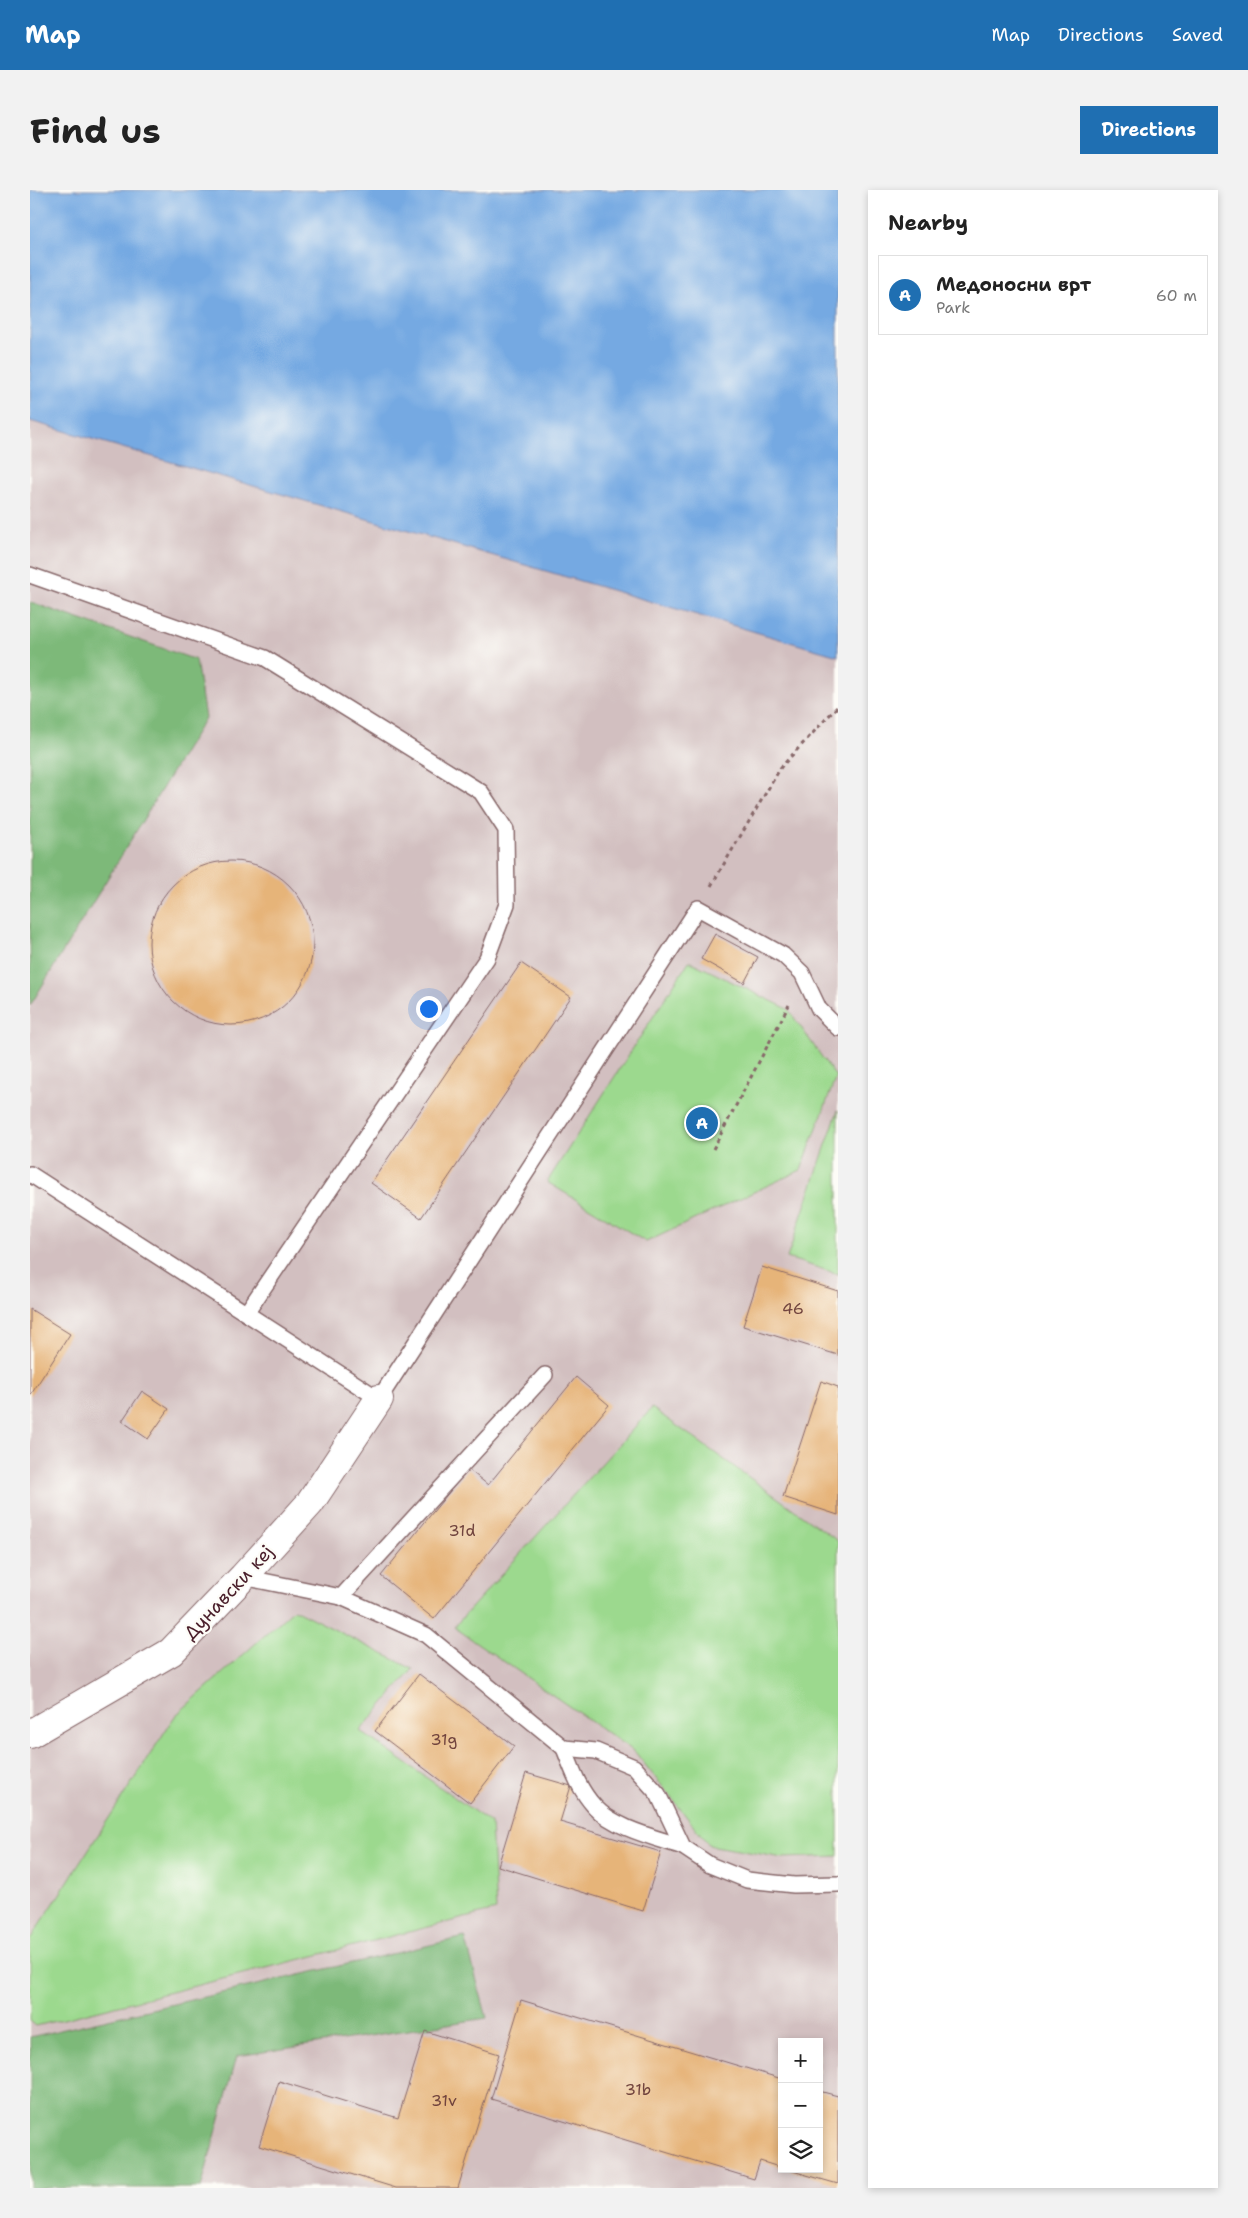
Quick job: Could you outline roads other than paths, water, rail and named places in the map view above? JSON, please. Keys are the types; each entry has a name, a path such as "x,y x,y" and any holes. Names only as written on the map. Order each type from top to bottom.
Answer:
{"street":[{"name":"Дунавски кеј","path":"30,1734 171,1652 243,1578 310,1503 379,1399"}],"lane":[{"path":"30,575 265,658 481,792 506,830 507,904 487,958 247,1312"},
{"path":"30,1174 247,1312 379,1399 698,908 783,955 804,976 819,1009 838,1028"},
{"path":"341,1597 545,1375"},
{"path":"243,1578 341,1597 426,1635 564,1748 575,1779 595,1808 623,1826 683,1847 710,1866 747,1880 794,1885 838,1884"},
{"path":"564,1748 596,1751 634,1767 658,1794 683,1847"}],"water":[{"path":"30,190 838,190 838,656 30,421"}],"place":[{"name":"Медоносни врт","path":"702,1123"}]}
